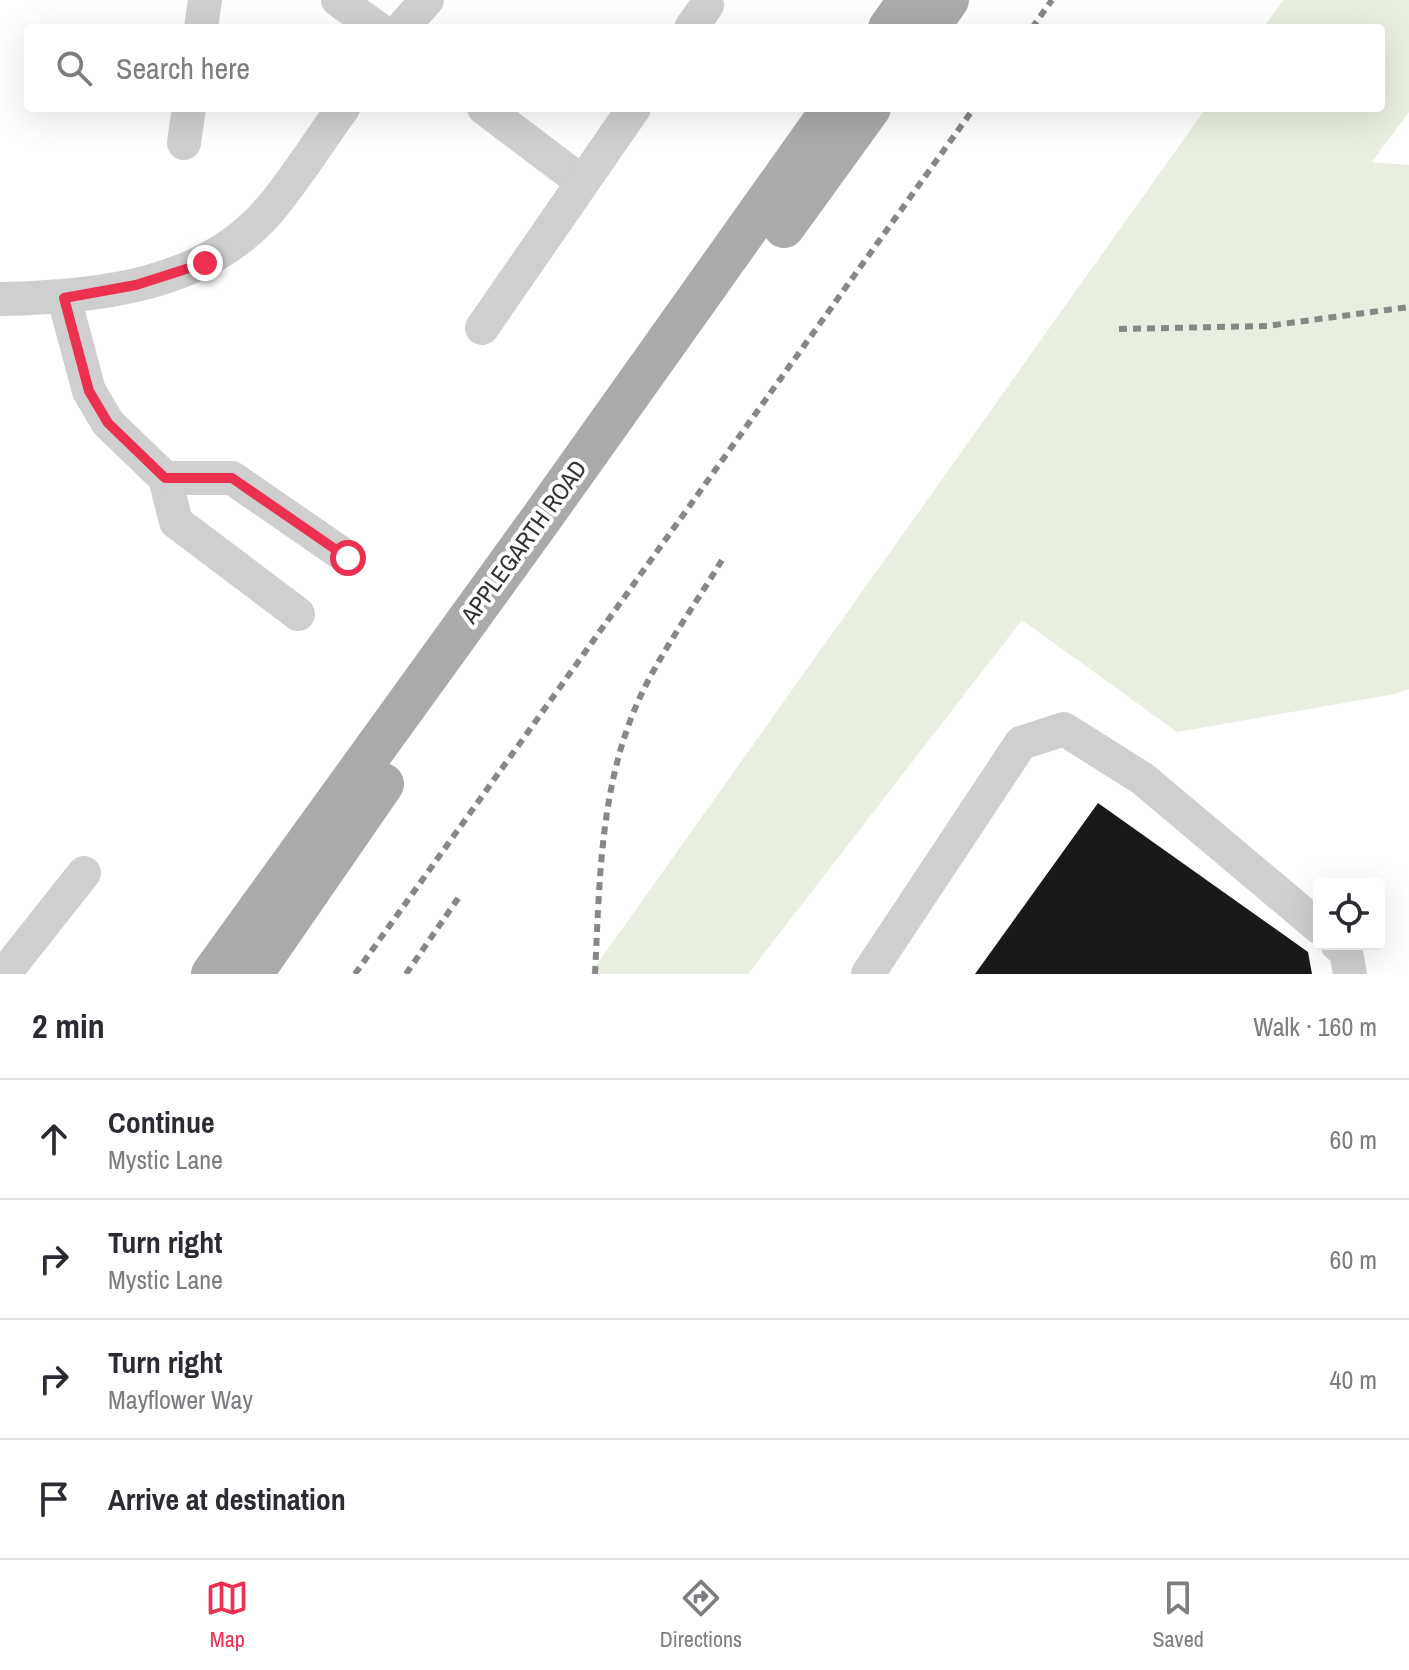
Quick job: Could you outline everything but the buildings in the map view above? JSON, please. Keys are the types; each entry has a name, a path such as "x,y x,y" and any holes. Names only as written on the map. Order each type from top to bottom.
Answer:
{"main road":[{"path":"892,24 909,0"},
{"path":"931,24 948,0"},
{"name":"APPLEGARTH ROAD","path":"212,974 830,112"},
{"name":"APPLEGARTH ROAD","path":"252,974 466,664 867,112"}],"street":[{"path":"202,24 205,0"},
{"path":"338,0 371,24"},
{"path":"406,24 427,0"},
{"path":"184,143 188,112"},
{"path":"0,299 64,298 136,285 205,263 237,241 270,209 340,112"},
{"path":"489,112 582,182"},
{"path":"482,328 631,112"},
{"path":"64,298 89,391 108,423 165,478 176,522 298,614"},
{"path":"165,478 232,478 348,558"},
{"path":"868,974 1021,743 1064,729 1143,779 1313,922"},
{"path":"4,974 84,873"},
{"path":"1344,950 1350,974"}],"green space":[{"path":"1283,0 1409,0 1409,112 1372,162 1409,165 1409,689 1177,732 1022,620 748,974 590,974 1203,112 1385,112 1385,24 1266,24"}],"railway":[{"path":"1035,24 1052,0"},
{"path":"355,974 971,112"},
{"path":"1119,329 1267,326 1409,307"},
{"path":"595,974 605,824 620,751 648,681 722,560"},
{"path":"406,974 459,897"}],"route":[{"path":"205,263 136,285 64,298 89,391 108,423 165,478 232,478 348,558"}]}
